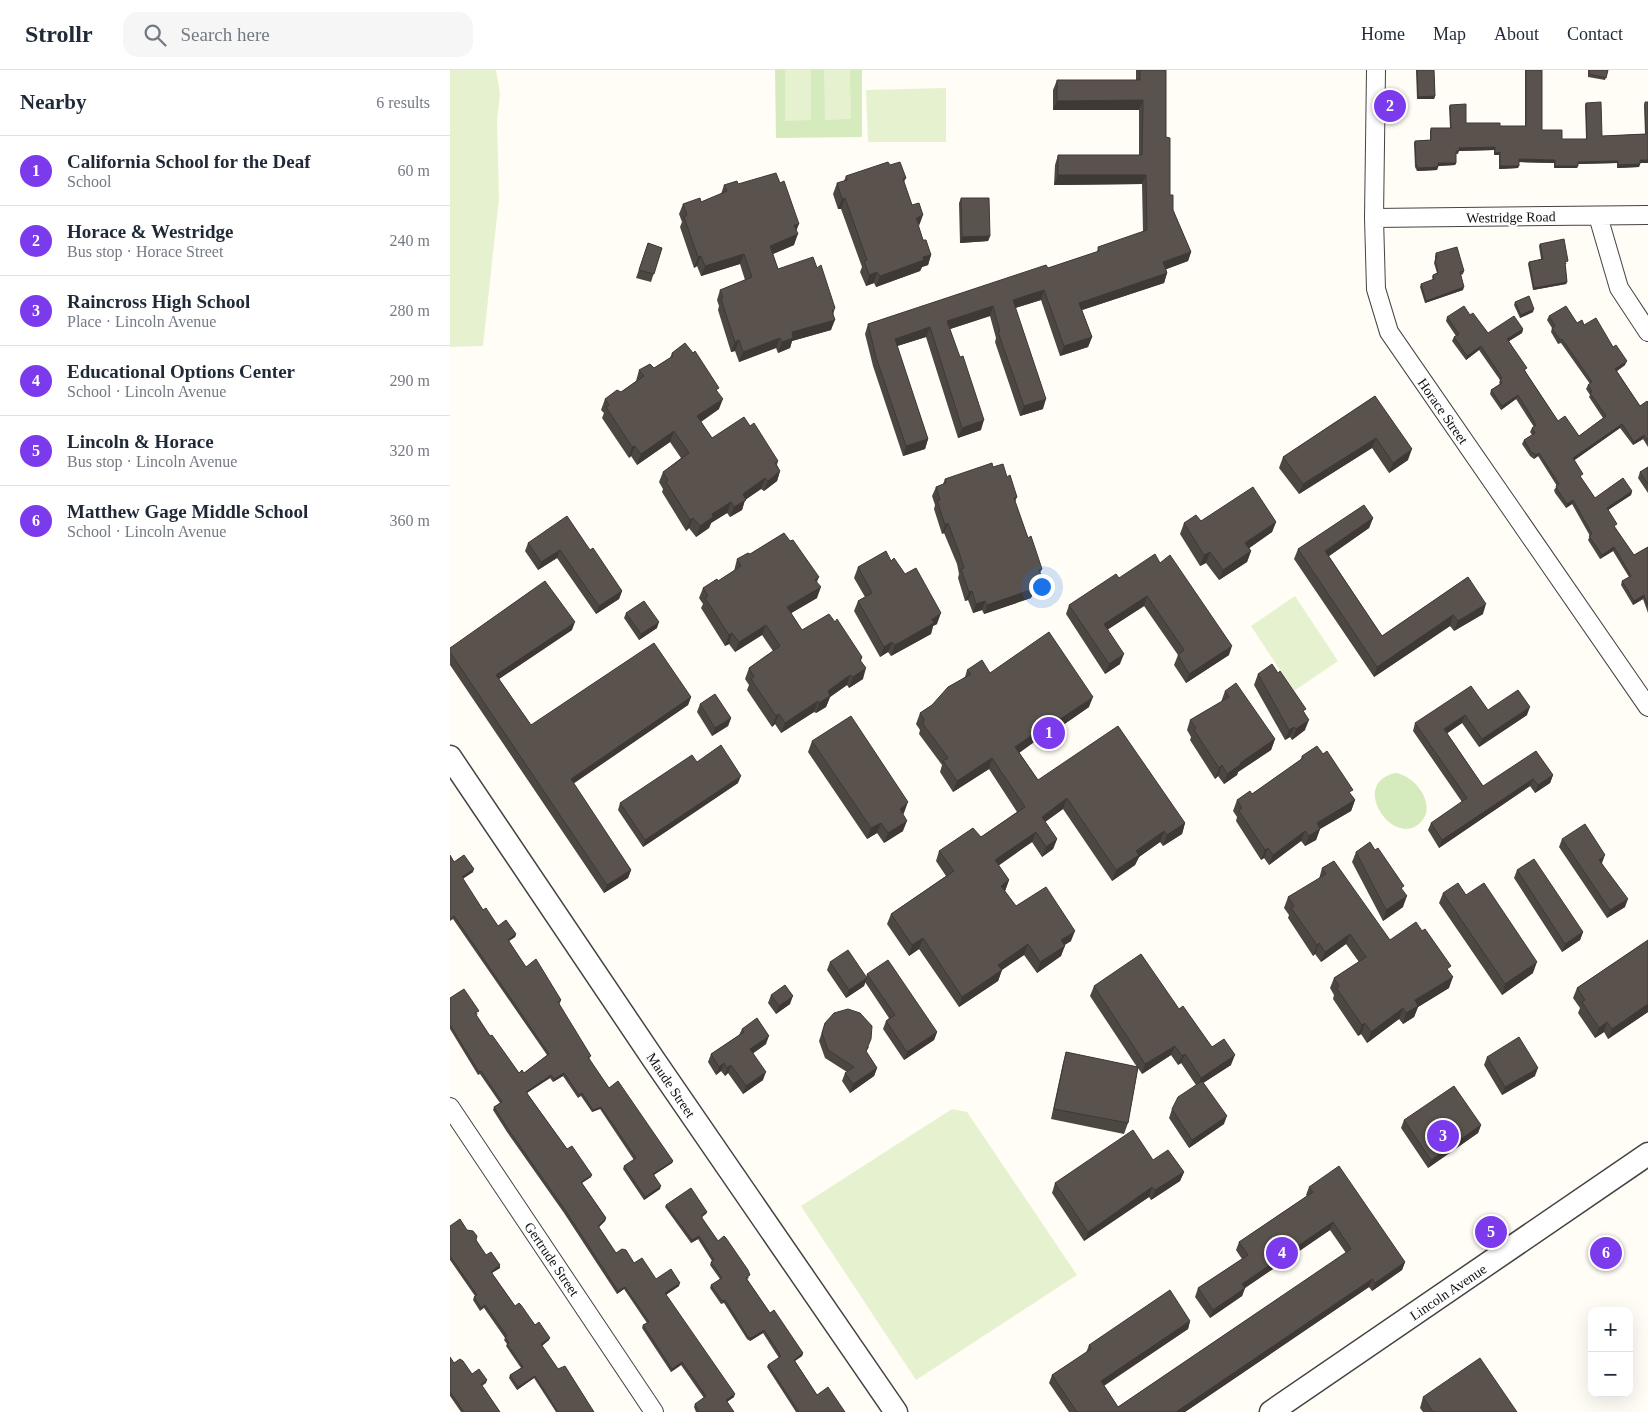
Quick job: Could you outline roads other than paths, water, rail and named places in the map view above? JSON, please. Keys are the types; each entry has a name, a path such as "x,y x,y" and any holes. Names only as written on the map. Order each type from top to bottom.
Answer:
{"street":[{"name":"Horace Street","path":"1376,70 1374,218 1376,289 1388,332 1648,707"},
{"name":"Westridge Road","path":"1374,218 1648,215"},
{"path":"1598,216 1619,288 1648,332"},
{"name":"Maude Street","path":"450,757 654,1060 896,1412"},
{"name":"Gertrude Street","path":"450,1107 654,1412"},
{"name":"Lincoln Avenue","path":"1271,1412 1648,1154"}],"place":[{"name":"Horace & Westridge","path":"1390,106"},
{"name":"California School for the Deaf","path":"1049,733"},
{"name":"Raincross High School","path":"1443,1136"},
{"name":"Lincoln & Horace","path":"1491,1232"},
{"name":"Educational Options Center","path":"1282,1253"},
{"name":"Matthew Gage Middle School","path":"1606,1253"}]}
